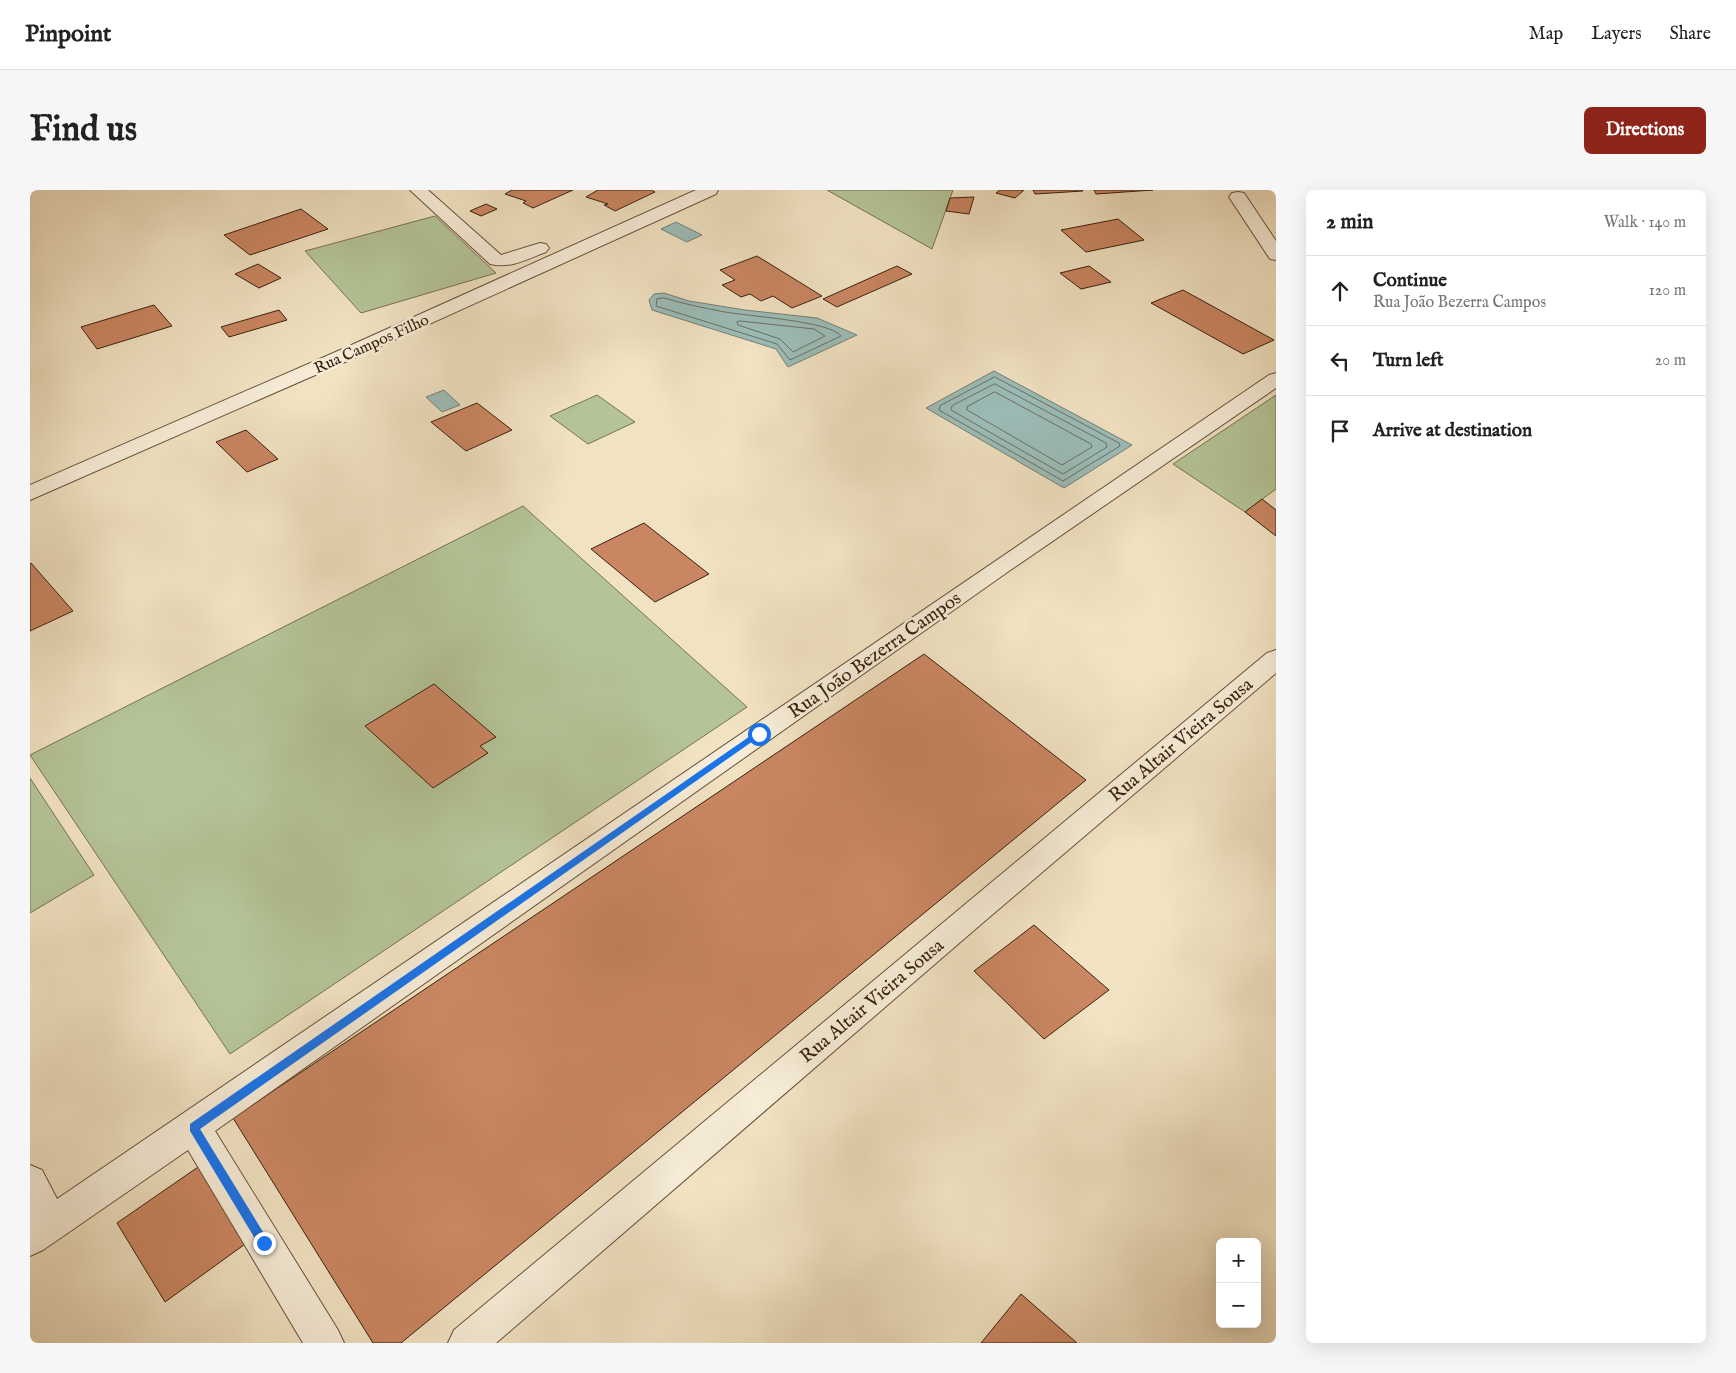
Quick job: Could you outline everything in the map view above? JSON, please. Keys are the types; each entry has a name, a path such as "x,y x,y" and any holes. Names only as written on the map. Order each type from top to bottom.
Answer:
{"street":[{"path":"418,190 500,261 507,261 588,228 594,228 609,235"},
{"name":"Rua Campos Filho","path":"30,493 354,351 710,190"},
{"path":"1238,197 1276,255"},
{"name":"Rua João Bezerra Campos","path":"41,1230 193,1127 1001,566 1276,379"},
{"name":"Rua Altair Vieira Sousa","path":"467,1343 968,917 1276,659"},
{"path":"193,1127 325,1343"},
{"path":"30,1182 41,1230"}],"green space":[{"path":"827,190 953,190 932,249"},
{"path":"435,216 496,273 361,313 305,251"},
{"path":"597,395 635,422 588,444 550,416"},
{"path":"1276,395 1276,489 1245,512 1173,464"},
{"path":"523,506 747,707 230,1054 30,755"},
{"path":"30,778 94,875 30,913"}],"water":[{"path":"676,222 702,235 687,242 661,229"},
{"path":"664,293 689,301 745,310 817,318 857,335 788,367 776,349 652,310 649,300 654,294"},
{"path":"994,371 1132,445 1064,488 926,408"},
{"path":"444,390 460,405 442,412 426,397"}],"building":[{"path":"512,190 573,190 533,208 523,203 526,201 505,194"},
{"path":"598,190 651,190 655,192 615,211 604,205 608,204 586,197"},
{"path":"1000,190 1024,190 1015,198 996,193"},
{"path":"1033,190 1082,190 1083,191 1035,194"},
{"path":"1094,190 1153,190 1096,194"},
{"path":"974,197 969,214 946,211 950,198"},
{"path":"486,204 497,209 481,216 470,211"},
{"path":"301,209 328,229 250,255 224,235"},
{"path":"1118,219 1144,240 1086,252 1061,230"},
{"path":"757,256 822,296 792,308 773,296 761,301 750,294 741,297 722,285 735,280 720,270"},
{"path":"258,264 281,278 259,288 235,274"},
{"path":"897,266 912,274 837,307 823,299"},
{"path":"1089,266 1111,282 1081,289 1060,273"},
{"path":"1183,290 1274,340 1243,354 1151,303"},
{"path":"154,305 172,326 97,349 81,327"},
{"path":"279,310 287,320 229,337 221,327"},
{"path":"477,403 512,430 466,451 431,422"},
{"path":"246,430 278,459 247,472 216,442"},
{"path":"1262,499 1276,510 1276,536 1245,512"},
{"path":"644,523 709,574 655,602 591,549"},
{"path":"30,564 73,611 30,631"},
{"path":"924,654 1086,780 401,1343 373,1343 233,1118"},
{"path":"434,684 496,737 480,746 488,753 433,788 365,726"},
{"path":"1034,925 1109,990 1044,1039 974,971"},
{"path":"201,1165 252,1239 165,1302 117,1223"},
{"path":"1021,1294 1077,1343 981,1343"}],"route":[{"path":"264,1243 193,1127 759,734"}]}
